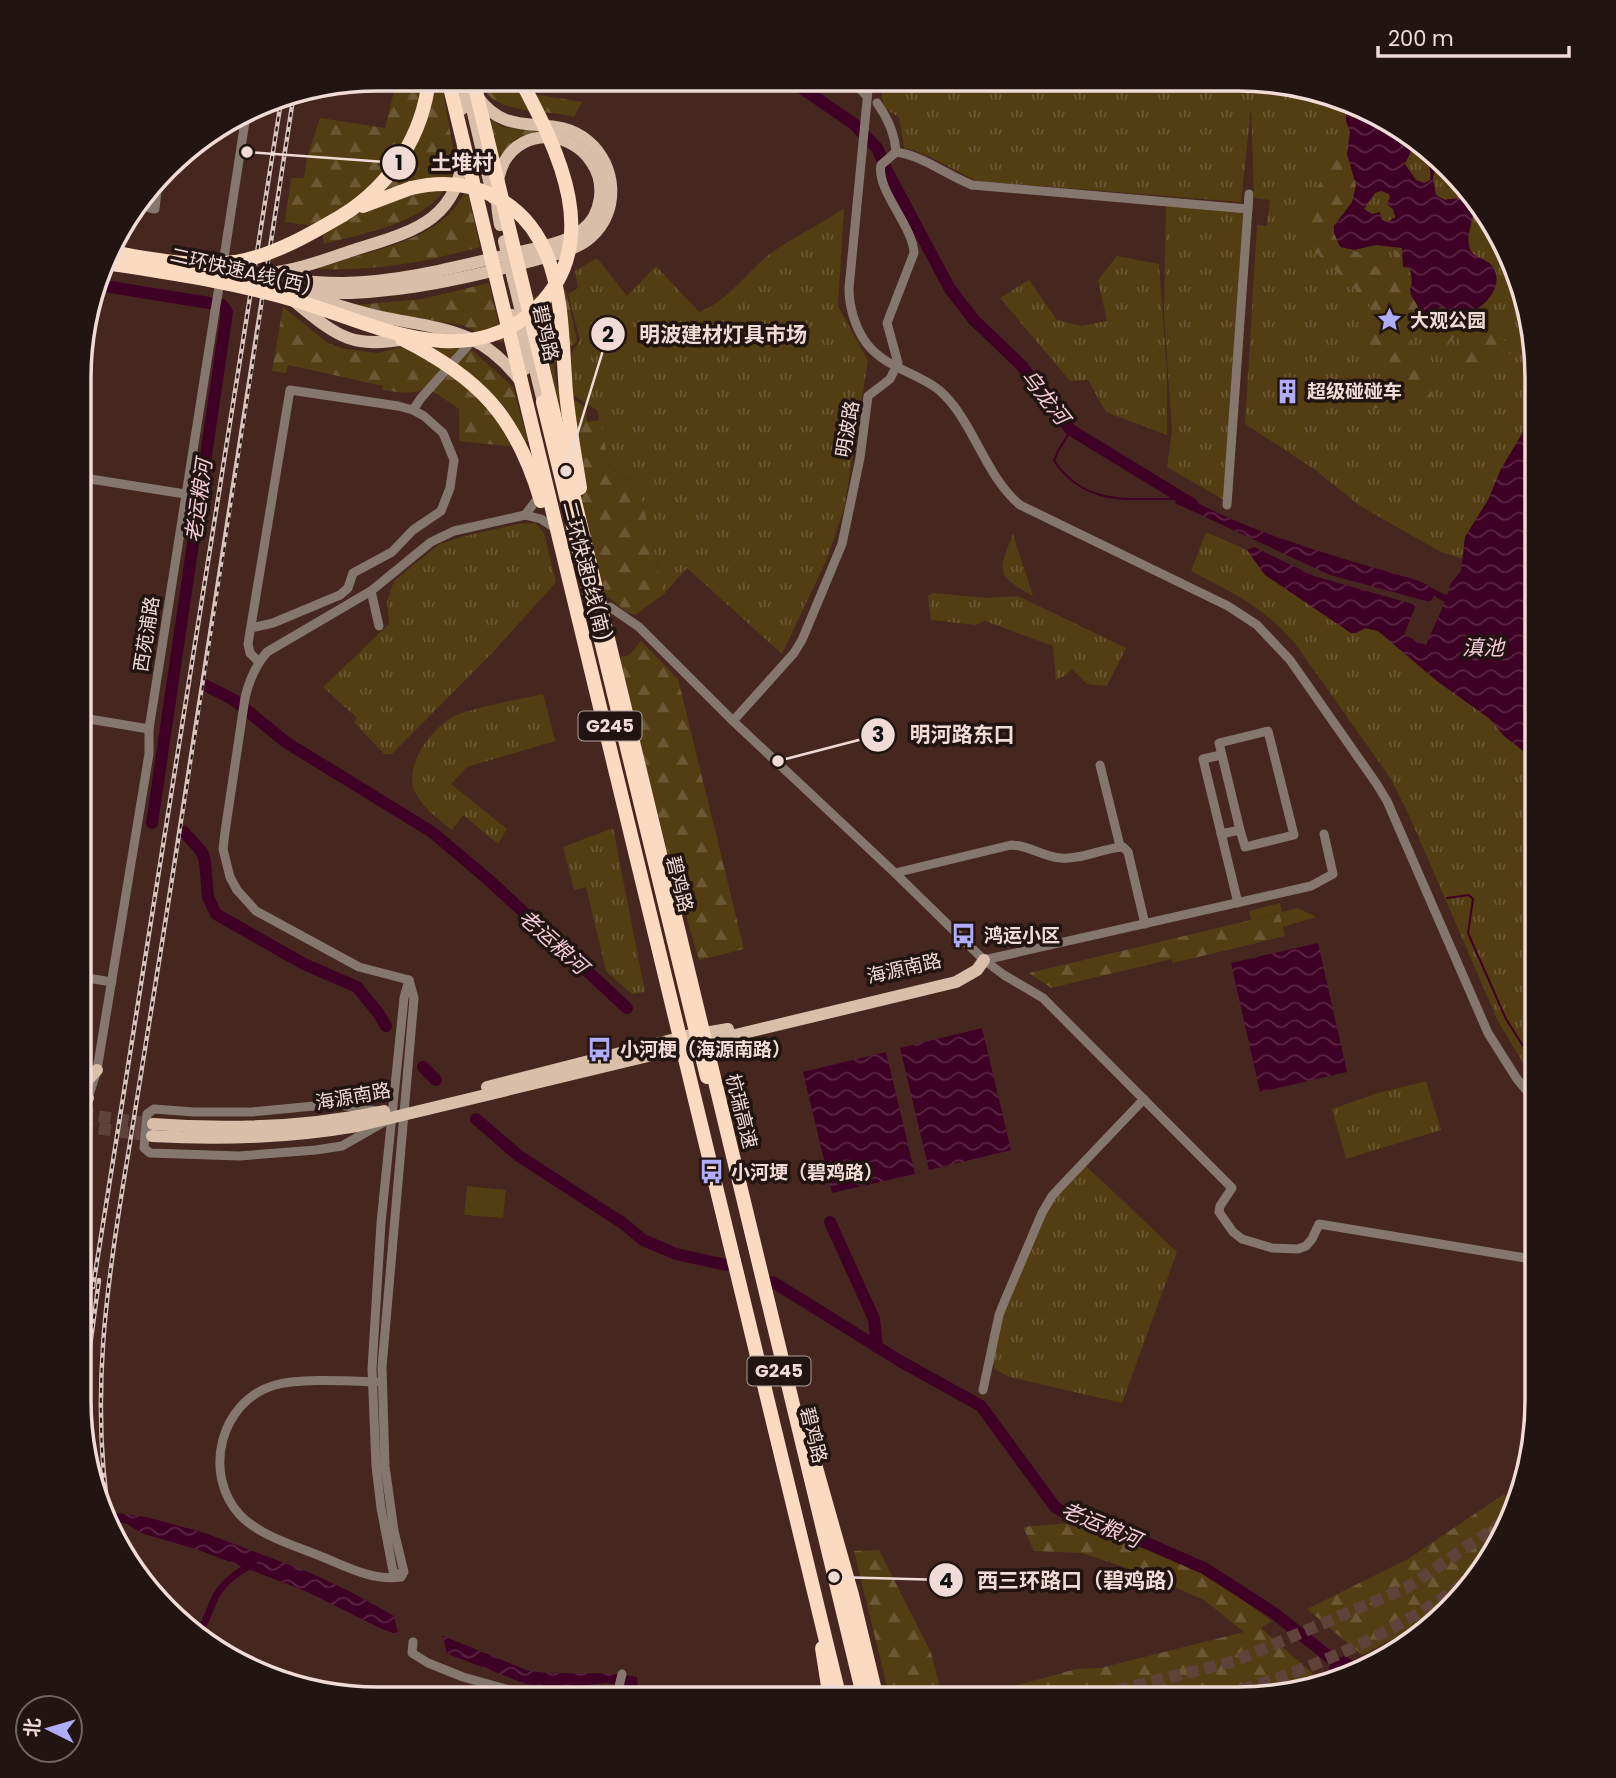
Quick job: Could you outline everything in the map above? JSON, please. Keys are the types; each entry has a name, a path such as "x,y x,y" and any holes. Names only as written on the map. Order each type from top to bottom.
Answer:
{"highway":[{"path":"343,215 379,185 406,151 422,118 427,91"},
{"name":"二环快速B线(南)","path":"463,91 609,745"},
{"path":"464,91 598,612"},
{"path":"365,323 424,339 478,339 522,320 551,291 561,273 568,251 570,203 554,146 526,91"},
{"path":"121,252 183,263 211,265 235,262 278,250 343,215 411,188 432,183 452,183 478,189 497,197 521,215 536,233 550,262 559,296 570,425 598,612"},
{"name":"二环快速A线(西)","path":"114,266 246,288 295,300 365,323"},
{"path":"365,323 422,349 460,374 493,403 513,431 534,480 609,745 837,1687"},
{"name":"碧鸡路","path":"537,403 598,612 693,1040 844,1687"},
{"name":"碧鸡路","path":"537,403 549,479 562,532 855,1687"},
{"name":"杭瑞高速","path":"598,612 861,1687"},
{"path":"766,1292 852,1595 874,1687"},
{"path":"806,1557 829,1687"}],"main road":[{"path":"239,272 271,272 307,265 403,235 438,215 452,197 462,166 461,91"},
{"name":"碧鸡路","path":"464,91 500,225 499,242"},
{"name":"碧鸡路","path":"464,91 537,403"},
{"path":"114,266 272,289 319,294 354,294 426,286 557,254 576,247 596,232 607,215 612,192 608,170 598,151 570,130 500,119 471,91"},
{"path":"121,252 308,282 377,281 436,272 554,243 580,231 591,221 596,211 600,186 589,158 576,146 554,138 531,139 519,146 505,162 499,177 497,204 500,225"},
{"path":"272,289 290,298 328,328 356,341 379,343 434,334 471,339"},
{"path":"272,289 380,317 441,327 471,339 507,366 537,403"},
{"name":"海源南路","path":"153,1130 220,1139 273,1137 338,1129 395,1112 693,1040 956,982 977,970 984,960"},
{"path":"91,1080 97,1070"}],"street":[{"path":"862,91 867,96"},
{"path":"868,91 850,274 851,308 866,343 878,356 929,384 948,400 1000,485 1020,505 1228,606 1257,625 1276,644 1301,674 1387,801 1488,1033 1525,1089"},
{"path":"877,103 895,142 894,155"},
{"name":"西苑浦路","path":"97,1070 149,754 149,729 245,124"},
{"path":"896,368 896,352 887,323 914,243 881,175 881,165 894,155 915,155 972,186 1248,209"},
{"path":"1227,505 1249,194"},
{"path":"150,208 155,209 157,195"},
{"path":"413,410 471,339"},
{"name":"明波路","path":"733,722 802,640 842,544 860,458 868,396 890,379 896,368"},
{"path":"251,628 273,623 340,595 348,588 353,573 392,552 413,530 441,511 450,488 454,460 443,433 413,410 290,390 248,644 250,653 259,662"},
{"path":"91,479 185,494"},
{"path":"525,515 549,479"},
{"path":"377,1382 290,1382 258,1392 246,1402 228,1426 220,1453 220,1470 223,1486 234,1507 255,1528 366,1574 388,1579 401,1577 393,1571 381,1508 374,1445 377,1382 381,1223 395,1112 414,998 409,980 359,967 256,911 237,890 225,863 223,849 244,698 250,677 259,662 281,643 371,591 431,542 454,531 525,515 541,519 562,532"},
{"path":"371,591 379,626"},
{"path":"598,612 610,607 639,627 733,722 984,960 1043,998 1232,1188 1219,1212 1233,1232 1242,1239 1272,1248 1298,1249 1306,1246 1312,1239 1319,1224 1525,1258"},
{"path":"91,719 149,729"},
{"path":"1268,731 1294,835 1245,848 1240,830 1219,743 1268,731"},
{"path":"1221,755 1203,759 1238,903"},
{"path":"1100,765 1120,846 1128,852 1145,924"},
{"path":"1221,834 1240,830"},
{"path":"984,960 1311,886 1333,874 1324,834"},
{"path":"895,873 1012,845 1020,845 1050,857 1070,858 1120,846"},
{"path":"91,979 112,982"},
{"path":"983,1390 999,1315 1042,1213 1052,1196 1143,1100"},
{"path":"335,1104 395,1112 342,1146 316,1150 218,1156 150,1153 144,1148 147,1114 154,1109 252,1112 335,1104"},
{"path":"413,1642 412,1653 428,1663 499,1687"},
{"path":"619,1687 622,1674"}],"green space":[{"path":"394,91 443,91 455,159 450,180 439,196 406,220 324,244 321,227 285,222 291,178 304,178 307,158 320,118 385,128"},
{"path":"485,91 532,91 533,94 582,102 574,117 519,109 494,100"},
{"name":"大观公园","path":"882,93 1276,93 1348,113 1382,129 1413,150 1454,189 1487,234 1510,286 1523,340 1525,426 1501,469 1488,500 1465,537 1463,559 1441,552 1360,506 1314,469 1245,424 1257,225 1267,226 1270,200 1254,198 1251,108 1241,202 978,181 923,154 904,148 899,117 885,106"},
{"path":"485,117 503,127 545,132 519,138 499,156"},
{"path":"1326,160 1349,160 1355,181 1356,189 1352,201 1334,230 1340,247 1354,250 1376,267 1393,261 1398,247 1402,248 1402,263 1411,276 1410,290 1423,315 1411,338 1410,347 1414,362 1432,393 1429,404 1374,408 1371,402 1373,387 1389,370 1360,356 1370,303 1309,246 1306,235 1306,206 1323,178"},
{"path":"467,189 480,247 375,268 310,268 385,248 422,233 451,212"},
{"path":"1166,205 1243,211 1224,500 1167,467 1172,432 1164,314"},
{"path":"844,208 838,306 868,361 844,509 826,561 782,654 687,568 664,594 637,479 628,480 610,468 597,410 571,394 568,359 580,340 568,294 578,288 575,271 597,258 627,296 656,266 699,312 718,302 775,250"},
{"path":"1117,256 1159,264 1167,373 1167,435 1106,412 1088,380 1070,381 1000,298 1029,280 1057,320 1081,326 1107,321 1098,280"},
{"path":"489,283 503,343 462,325 357,305 422,299"},
{"path":"566,290 577,341 554,365 557,388 585,407 587,422 600,420 610,468 628,480 637,479 664,594 635,615 605,595 533,297"},
{"path":"283,307 328,343 344,349 378,353 422,341 457,343 473,351 513,387 528,441 507,446 459,441 459,409 427,387 416,392 400,392 382,390 383,386 288,365 286,373 272,371"},
{"path":"1474,318 1495,336 1522,347 1484,369 1476,381 1458,357 1460,339 1454,337 1448,345 1441,345 1436,339 1452,324"},
{"path":"535,523 544,533 556,582 495,650 392,754 384,754 354,722 357,718 323,687 389,624 387,601 394,581 438,545 518,524"},
{"path":"1206,532 1247,550 1265,575 1351,633 1365,628 1378,631 1437,681 1490,719 1504,736 1525,753 1525,1067 1497,1019 1391,779 1294,642 1271,619 1246,601 1191,571"},
{"path":"1013,534 1033,596 1012,583 1003,571 1004,557"},
{"path":"933,593 988,598 1018,596 1126,648 1107,686 1087,684 1072,669 1056,680 1053,646 985,621 976,625 931,620 928,596"},
{"path":"641,641 678,679 744,949 699,960 666,847 620,663 621,657 629,655"},
{"path":"543,694 555,741 467,767 451,784 507,829 498,844 463,815 452,830 436,818 418,798 412,781 417,758 431,736 440,726 459,714"},
{"path":"613,828 645,992 632,994 606,971 586,887 574,890 563,847"},
{"path":"1280,903 1282,912 1298,908 1316,917 1283,927 1279,913 1251,920 1249,911"},
{"path":"1280,913 1285,936 1173,963 1172,959 1051,988 1029,973"},
{"path":"1426,1081 1441,1130 1346,1159 1332,1109 1378,1093"},
{"path":"1085,1165 1177,1252 1122,1403 1009,1377 995,1369 991,1357 1003,1311 1044,1214 1058,1191"},
{"path":"467,1186 506,1190 503,1218 464,1215"},
{"path":"1504,1494 1508,1498 1487,1544 1466,1575 1441,1603 1411,1629 1362,1655 1307,1609 1408,1559"},
{"path":"1081,1522 1203,1572 1272,1621 1261,1628 1315,1676 1276,1685 1238,1687 1011,1687 1076,1669 1100,1668 1244,1632 1204,1600 1145,1574 1082,1553 1034,1551 1023,1527"},
{"path":"879,1550 931,1653 940,1687 887,1687 854,1551"}],"water":[{"path":"1346,112 1382,129 1411,149 1405,164 1416,180 1424,183 1430,180 1429,164 1435,169 1433,179 1436,195 1445,200 1461,198 1466,203 1473,213 1469,233 1471,251 1491,264 1496,274 1494,289 1486,302 1466,313 1440,307 1433,313 1423,315 1411,295 1410,269 1403,267 1402,248 1376,245 1354,250 1340,247 1334,226 1352,202 1356,185 1347,154 1350,132","holes":["1381,191 1390,197 1387,204 1393,209 1395,217 1387,222 1382,220 1380,212 1372,214 1364,209 1375,193"]},
{"name":"滇池","path":"1525,426 1525,753 1504,736 1490,719 1437,681 1378,631 1365,628 1351,633 1265,575 1247,550 1254,547 1314,576 1416,605 1404,635 1426,645 1445,602 1434,596 1430,602 1330,575 1175,503 1179,493 1206,508 1264,532 1418,580 1447,595 1451,583 1461,571 1465,537 1488,500 1501,469"},
{"path":"1318,943 1347,1072 1260,1092 1231,963"},
{"path":"982,1028 1011,1150 929,1170 900,1048"},
{"path":"886,1052 915,1174 832,1193 803,1072"},
{"path":"114,1513 146,1517 205,1533 311,1573 394,1616 529,1671 637,1677 638,1687 607,1683 568,1687 526,1684 380,1628 305,1591 196,1549 141,1533 127,1524 119,1522"},
{"path":"1345,1655 1354,1662 1328,1672 1325,1670"}],"pier":[{"path":"393,1613 442,1633 447,1654 399,1637"}],"waterway":[{"name":"乌龙河","path":"806,91 854,124 877,148 950,289 974,320 1021,365 1071,430 1192,504"},
{"name":"老运粮河","path":"106,286 222,305 227,312 152,823"},
{"path":"1071,430 1054,461 1080,486 1109,497 1176,499"},
{"name":"老运粮河","path":"205,685 234,700 287,743 432,832 490,881 627,1008"},
{"name":"老运粮河","path":"184,832 202,852 208,897 216,914 304,964 357,987 386,1026"},
{"path":"1447,898 1469,895 1473,899 1468,933 1506,1019 1525,1049"},
{"name":"老运粮河","path":"423,1067 436,1080"},
{"name":"老运粮河","path":"476,1119 519,1156 624,1224 643,1240 676,1254 726,1265"},
{"name":"老运粮河","path":"830,1222 874,1319 877,1347"},
{"name":"老运粮河","path":"773,1282 900,1361 981,1406 1055,1507 1068,1515 1144,1542 1204,1568 1274,1613 1342,1667"},
{"path":"202,1627 223,1586 253,1563"}],"tunnel":[{"path":"91,1115 153,1124"},
{"path":"91,1127 152,1136"},
{"path":"1130,1687 1235,1661 1408,1587 1495,1528"},
{"path":"1253,1686 1308,1667 1376,1637 1451,1592"}],"railway":[{"path":"106,1492 101,1438 101,1390 113,1249 215,612 292,104"},
{"path":"93,1287 280,108"},
{"path":"91,1339 99,1280"}],"place":[{"name":"土堆村","path":"247,152"},
{"name":"大观公园","path":"1390,320"},
{"name":"超级碰碰车","path":"1287,391"},
{"name":"明波建材灯具市场","path":"566,471"},
{"name":"明河路东口","path":"778,761"},
{"name":"鸿运小区","path":"964,935"},
{"name":"小河梗（海源南路）","path":"600,1049"},
{"name":"小河埂（碧鸡路）","path":"711,1172"},
{"name":"西三环路口（碧鸡路）","path":"834,1577"}]}
